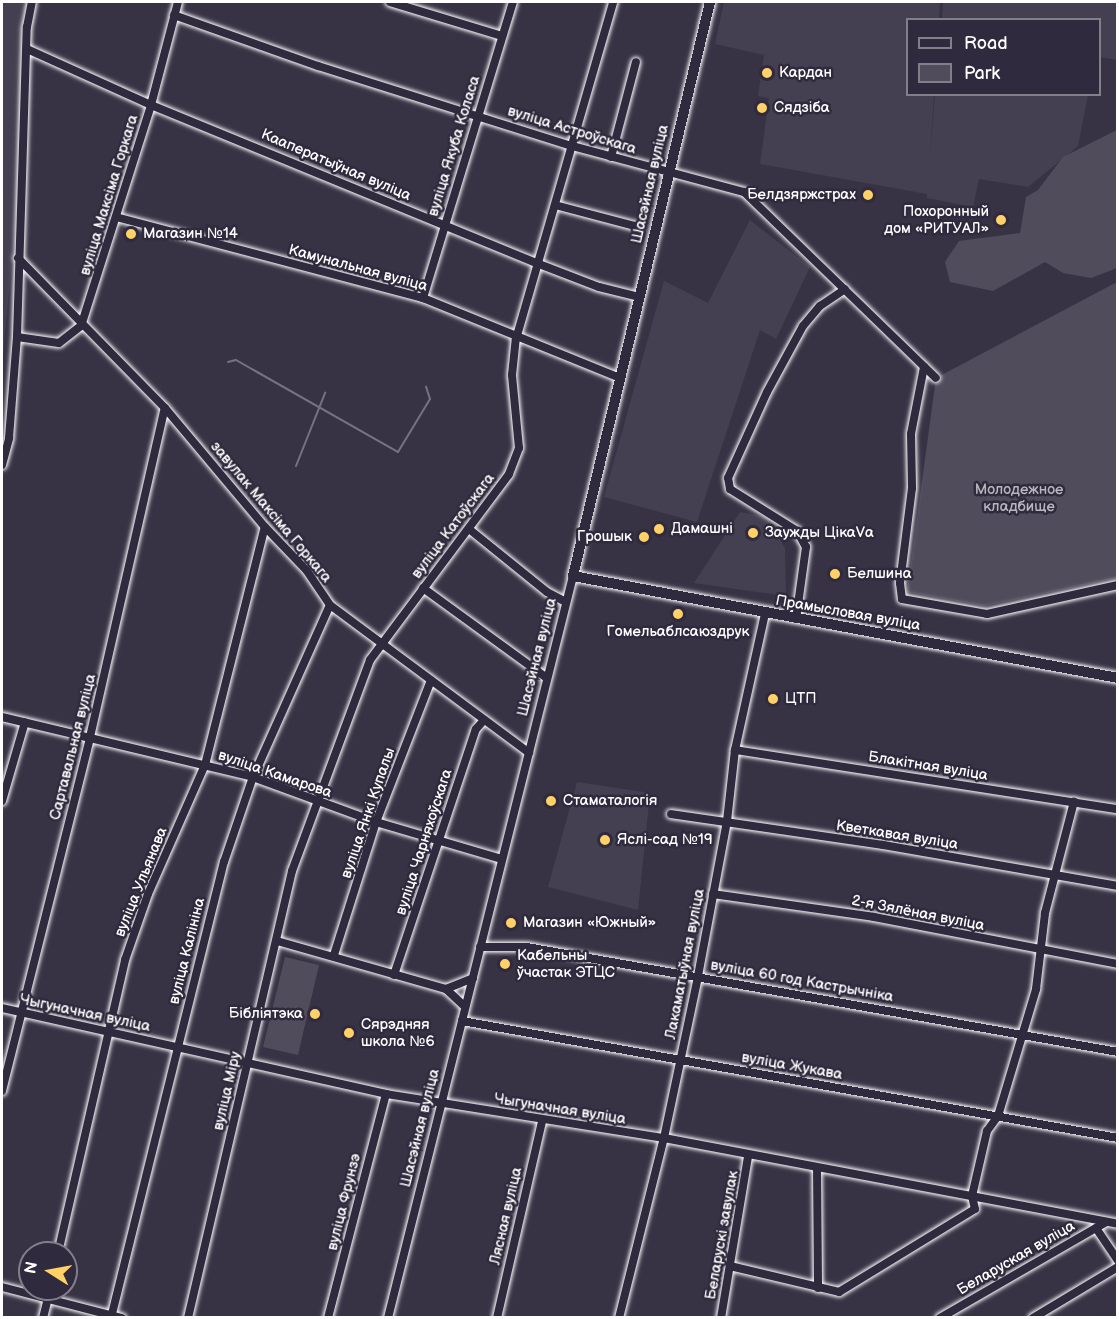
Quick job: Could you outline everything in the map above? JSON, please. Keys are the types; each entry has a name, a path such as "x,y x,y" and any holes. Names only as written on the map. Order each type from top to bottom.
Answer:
{"main road":[{"name":"Шасэйная вуліца","path":"573,576 710,2"},
{"name":"Прамысловая вуліца","path":"573,576 1118,678"}],"street":[{"path":"2,465 9,438 17,337 27,49 32,2"},
{"name":"вуліца Максіма Горкага","path":"81,326 151,105 178,2"},
{"path":"390,2 502,36"},
{"name":"вуліца Якуба Коласа","path":"423,298 513,2"},
{"name":"вуліца Катоўскага","path":"292,872 320,803 370,660 509,474 519,448 512,375 516,339 613,2"},
{"name":"вуліца Астроўскага","path":"174,15 318,66 478,114 572,146 744,192 936,378"},
{"name":"Кааператыўная вуліца","path":"27,49 151,105 538,264 599,287 639,297"},
{"path":"611,157 636,62"},
{"path":"555,205 638,227"},
{"name":"Камунальная вуліца","path":"116,217 423,298 516,339 620,378"},
{"name":"завулак Максіма Горкага","path":"18,258 81,326 165,408 265,527 307,572 330,605 529,753"},
{"path":"796,619 806,547 797,531 730,489 728,478 767,392 803,326 820,306 845,289"},
{"path":"17,337 59,343 81,326"},
{"path":"924,366 911,434 912,488 900,583 902,599 987,614 1118,585"},
{"name":"Сартавальная вуліца","path":"2,1091 90,737 165,408"},
{"name":"вуліца Ульянава","path":"61,1241 125,960 148,894 205,765 265,527"},
{"path":"469,529 547,592 566,602"},
{"name":"Шасэйная вуліца","path":"388,1317 573,576"},
{"path":"423,588 547,678"},
{"name":"вуліца Калініна","path":"111,1316 224,862 253,777 330,605"},
{"name":"Лакаматыўная вуліца","path":"619,1317 664,1138 698,976 727,821 735,750 765,613"},
{"name":"вуліца Янкі Купалы","path":"334,956 376,822 430,680"},
{"name":"вуліца Камарова","path":"2,717 253,777 376,822 502,859"},
{"name":"вуліца Чарняхоўскага","path":"394,975 476,729 484,720"},
{"path":"2,801 25,722"},
{"name":"Блакітная вуліца","path":"735,750 1118,809"},
{"path":"730,1266 839,1292 975,1209 972,1196 987,1131 998,1116 1036,989 1053,875 1074,802"},
{"name":"Кветкавая вуліца","path":"671,814 727,821 1118,886"},
{"name":"вуліца Міру","path":"188,1317 292,872"},
{"name":"2-я Зялёная вуліца","path":"712,894 874,917 1118,964"},
{"path":"277,941 446,989 465,1007"},
{"name":"вуліца 60 год Кастрычніка","path":"480,947 527,947 1022,1032 1118,1052"},
{"path":"446,989 473,978"},
{"name":"Чыгуначная вуліца","path":"2,1008 248,1061 386,1094 542,1121 664,1138 748,1157 1118,1224"},
{"name":"вуліца Жукава","path":"462,1021 1118,1138"},
{"name":"вуліца Фрунзэ","path":"328,1317 386,1094"},
{"path":"982,1113 987,1131"},
{"name":"Лясная вуліца","path":"497,1317 542,1121"},
{"name":"Беларускі завулак","path":"721,1317 748,1157"},
{"path":"817,1168 818,1288"},
{"name":"Беларуская вуліца","path":"940,1317 1106,1222"},
{"path":"1096,1228 1118,1261"},
{"path":"1033,1317 1118,1267"},
{"path":"2,1287 18,1291"},
{"path":"43,1317 47,1301"},
{"path":"55,1301 122,1317"}],"shaded area":[{"path":"2,2 27,2 22,24 19,181 2,367"},
{"path":"724,2 940,2 939,18 906,18 906,96 934,96 930,154 935,96 1088,96 1078,146 1028,187 979,179 973,207 927,198 927,194 760,164 769,98 758,96 764,55 715,44"},
{"path":"943,2 1117,2 1117,60 1101,57 1101,18 942,18"},
{"path":"750,220 810,267 776,339 760,330 697,522 604,497 664,281 708,303"},
{"path":"740,512 767,517 785,548 786,596 694,583"},
{"path":"577,782 650,793 638,910 548,887"}],"green space":[{"path":"1117,130 1117,268 1091,278 1063,273 1045,262 993,291 950,282 945,262 959,241 1020,233 1026,197 1038,190 1063,157"},
{"name":"Молодежное кладбище","path":"1117,282 1117,578 985,606 907,592 936,378"},
{"path":"285,957 319,965 298,1055 263,1047"}],"waterway":[{"path":"228,362 236,360 398,452 430,399 426,387"},
{"path":"296,466 325,393"}],"place":[{"name":"Кардан","path":"767,73"},
{"name":"Сядзіба","path":"762,108"},
{"name":"Белдзяржстрах","path":"868,195"},
{"name":"Похоронный дом «РИТУАЛ»","path":"1001,220"},
{"name":"Магазин №14","path":"131,234"},
{"name":"Дамашні","path":"659,529"},
{"name":"Заужды ЦікаVа","path":"753,533"},
{"name":"Грошык","path":"644,537"},
{"name":"Белшина","path":"835,574"},
{"name":"Гомельаблсаюздрук","path":"678,614"},
{"name":"ЦТП","path":"773,699"},
{"name":"Стаматалогія","path":"551,801"},
{"name":"Яслі-сад №19","path":"605,840"},
{"name":"Магазин «Южный»","path":"511,923"},
{"name":"Кабельны ўчастак ЭТЦС","path":"505,964"},
{"name":"Бібліятэка","path":"315,1014"},
{"name":"Сярэдняя школа №6","path":"349,1033"}]}
